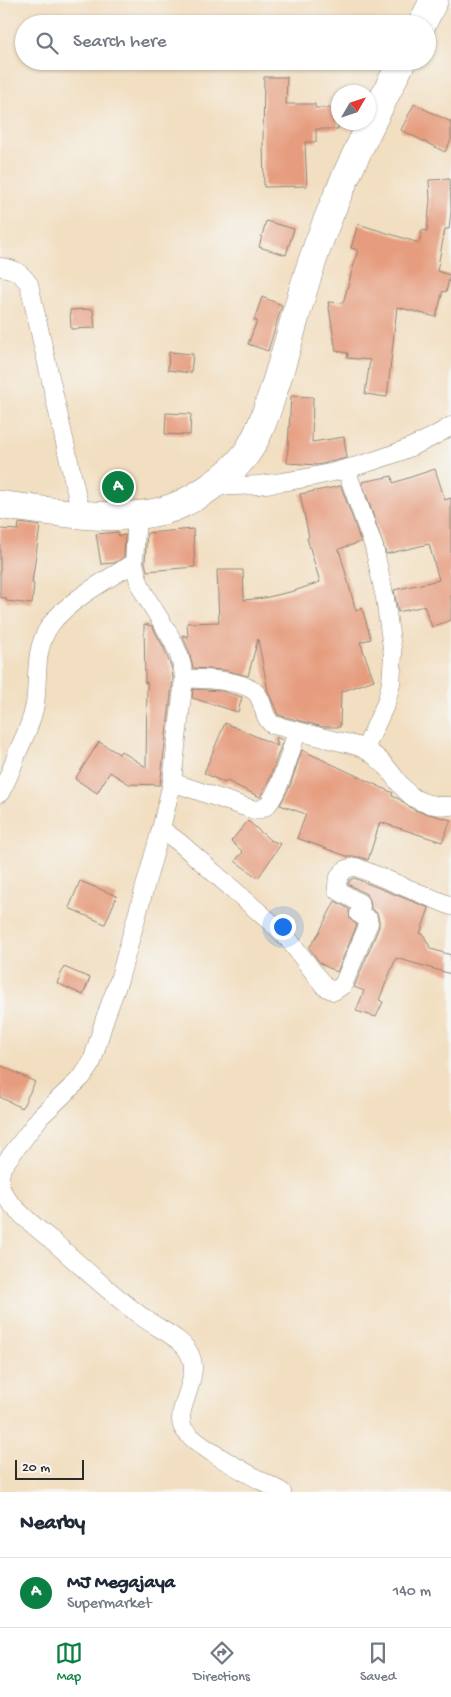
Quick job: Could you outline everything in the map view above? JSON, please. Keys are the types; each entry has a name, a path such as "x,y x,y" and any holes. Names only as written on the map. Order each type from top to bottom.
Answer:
{"highway":[{"path":"426,15 434,0"},
{"path":"0,505 81,514 137,515 164,511 188,500 232,471 246,454 258,433 286,353 311,265 341,187 398,70"}],"street":[{"path":"0,267 14,269 29,284 81,514"},
{"path":"208,487 258,485 346,469 409,448 451,426"},
{"path":"346,469 374,547 393,655 391,683 386,703 365,749"},
{"path":"0,1176 2,1167 36,1123 82,1077 92,1062 119,980 172,782 184,679 183,666 168,631 142,588 134,563 137,515"},
{"path":"0,793 9,776 29,726 34,705 37,657 43,638 52,623 67,608 99,584 134,563"},
{"path":"184,679 215,680 249,688 256,693 268,721 274,725 365,749 417,801 451,806"},
{"path":"172,782 248,808 262,809 271,802 290,754 297,730"},
{"path":"160,829 180,843 276,927 289,940 324,986 334,991 343,985 369,923 368,919 359,914 360,903 336,890 342,871 346,868 356,867 451,906"},
{"path":"0,1180 1,1188 8,1198 36,1227 103,1286 184,1346 191,1359 193,1377 180,1420 185,1430 224,1460 282,1492"}],"building":[{"path":"264,77 287,77 286,104 315,104 315,108 331,108 331,129 316,129 316,142 305,142 307,186 264,187"},
{"path":"414,104 451,122 451,140 445,152 401,130"},
{"path":"450,179 451,211 449,229 445,229 437,271 450,275 446,292 443,291 436,317 397,307 387,397 365,394 370,360 347,358 348,353 336,351 328,302 343,303 358,250 351,248 358,224 419,243 422,230 427,231 430,200 429,180"},
{"path":"266,221 294,229 286,255 259,247"},
{"path":"262,297 282,305 268,351 248,344 257,321 254,320"},
{"path":"93,309 95,328 71,329 70,310"},
{"path":"169,352 193,354 191,373 168,370"},
{"path":"291,396 313,397 312,442 344,437 347,458 317,465 287,463"},
{"path":"166,413 191,414 190,435 165,434"},
{"path":"435,469 445,500 451,498 451,620 432,627 424,606 398,612 394,590 439,580 429,544 386,554 362,482 392,476 393,483"},
{"path":"341,486 361,542 339,549 356,611 362,608 371,639 360,642 374,680 341,692 340,727 323,727 278,715 268,691 258,639 248,676 224,670 193,668 189,651 182,635 188,637 187,623 219,622 217,570 243,570 244,600 264,598 294,591 320,582 307,538 309,537 300,494"},
{"path":"19,523 40,526 32,583 34,584 32,604 6,601 6,598 0,597 0,529 18,530"},
{"path":"193,529 195,567 147,571 145,562 147,533"},
{"path":"118,532 119,536 125,535 124,557 114,563 101,564 96,534"},
{"path":"144,624 152,626 164,648 172,669 173,679 160,785 129,784 110,772 97,793 75,779 99,742 119,754 121,751 146,767 147,682 145,683"},
{"path":"193,689 221,691 242,697 238,712 192,698"},
{"path":"225,723 278,746 276,737 283,740 270,778 260,797 227,781 225,783 204,773"},
{"path":"302,750 393,793 392,796 414,810 451,820 442,842 380,822 368,860 360,857 349,857 297,838 306,814 280,805 290,786"},
{"path":"248,821 270,840 281,844 258,878 235,861 243,852 231,841"},
{"path":"354,878 429,908 420,934 423,934 431,949 451,955 451,974 396,958 379,1000 383,1002 376,1017 356,1011 364,991 354,987 379,927 379,921 377,913 371,909 370,900 366,894 348,884"},
{"path":"80,881 117,896 105,924 69,908"},
{"path":"335,901 349,909 350,919 357,925 337,972 321,964 309,948"},
{"path":"64,967 90,978 83,995 57,983"},
{"path":"0,1065 35,1082 22,1108 0,1097"}],"place":[{"name":"MJ Megajaya","path":"118,487"}]}
